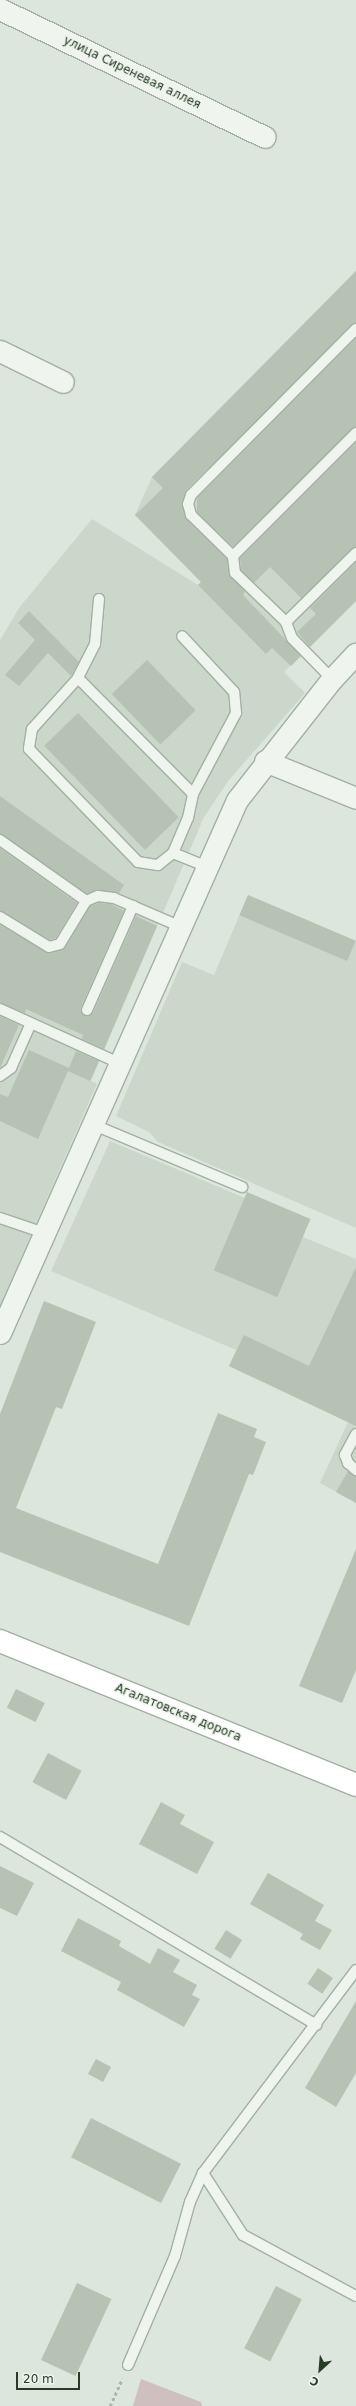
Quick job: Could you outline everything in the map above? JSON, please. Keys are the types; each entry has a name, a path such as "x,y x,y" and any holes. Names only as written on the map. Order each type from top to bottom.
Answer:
{"main road":[{"name":"Агалатовская дорога","path":"0,1641 356,1785"}],"street":[{"name":"улица Сиреневая аллея","path":"0,9 265,137"},
{"path":"0,351 63,382"},
{"path":"0,1332 205,866 237,800 265,762 332,678 356,654"},
{"path":"265,762 356,798"}],"lane":[{"path":"332,678 292,638 286,622 235,573 233,556 191,515 188,504 191,495 356,329"},
{"path":"233,556 356,433"},
{"path":"286,622 356,553"},
{"path":"99,599 95,644 78,678 32,729 29,749 138,862 158,865 173,853 188,818 193,794 236,713 234,692 182,636"},
{"path":"78,678 193,794"},
{"path":"0,840 86,901"},
{"path":"173,853 205,866"},
{"path":"0,917 49,947 60,944 86,901 98,896 114,898 179,926"},
{"path":"87,1010 133,906"},
{"path":"0,1009 118,1063"},
{"path":"0,1076 11,1068 31,1023"},
{"path":"92,1124 242,1187"},
{"path":"0,1218 44,1233"},
{"path":"356,1434 345,1455 348,1463 356,1470"},
{"path":"0,1837 316,2026"},
{"path":"128,2365 175,2256 190,2202 203,2173 316,2026 356,1970"},
{"path":"203,2173 243,2236 356,2296"}],"path":[{"path":"110,2406 128,2365"}],"shaded area":[{"path":"356,271 356,601 284,672 305,693 229,780 204,817 91,1081 97,1084 0,1306 0,640 19,608 92,519 198,585 201,582 135,515 152,477"},
{"path":"248,895 356,941 356,1228 158,1142 149,1132 116,1116 182,962 214,975"},
{"path":"110,1141 245,1198 303,1237 356,1259 356,1503 320,1483 348,1422 229,1366 236,1350 51,1271"},
{"path":"141,2379 201,2402 202,2406 133,2406"}],"building":[{"path":"356,271 356,323 186,490 182,502 186,519 227,559 229,574 245,592 243,595 301,656 291,666 272,648 266,654 198,585 201,582 135,515 163,488 152,477"},
{"path":"356,338 356,427 233,547 197,512 197,498"},
{"path":"356,442 356,547 301,598 270,567 254,583 241,570 240,558"},
{"path":"356,562 356,601 310,647 297,632 316,614 310,608"},
{"path":"29,611 79,662 71,676 48,653 19,686 5,675 35,640 18,623"},
{"path":"147,660 196,710 160,744 112,694"},
{"path":"78,713 179,817 145,850 44,746"},
{"path":"0,796 124,885 119,893 98,890 87,894 0,834"},
{"path":"0,848 77,903 56,938 50,940 0,911"},
{"path":"248,895 356,941 347,961 239,915"},
{"path":"99,903 111,904 124,911 81,1007 85,1016 93,1013 136,916 157,926 104,1049 82,1039 83,1035 26,1009 25,1013 0,1003 0,925 51,953 65,948 90,906"},
{"path":"0,1016 19,1025 0,1068"},
{"path":"29,1050 69,1068 76,1051 99,1061 90,1081 68,1071 38,1139 0,1121 0,1094 8,1097"},
{"path":"247,1192 311,1219 277,1297 214,1270"},
{"path":"356,1267 356,1426 229,1366 244,1335 309,1366"},
{"path":"44,1301 96,1322 62,1409 56,1407 16,1508 158,1564 218,1413 257,1429 254,1437 266,1442 253,1475 249,1474 189,1626 0,1552 0,1414"},
{"path":"348,1471 356,1476 356,1503 336,1492"},
{"path":"356,1549 356,1670 342,1703 299,1686"},
{"path":"16,1689 45,1703 36,1722 7,1708"},
{"path":"48,1753 82,1771 66,1800 33,1782"},
{"path":"161,1802 185,1815 180,1824 214,1842 197,1874 139,1844"},
{"path":"0,1866 34,1883 17,1916 0,1908"},
{"path":"268,1873 324,1905 315,1921 332,1930 320,1950 300,1939 303,1934 250,1904"},
{"path":"78,1918 121,1941 119,1946 150,1964 158,1948 180,1960 173,1972 197,1985 192,1995 200,1999 184,2027 117,1990 121,1982 61,1951"},
{"path":"226,1930 242,1940 230,1959 214,1949"},
{"path":"318,1968 333,1978 322,1994 307,1984"},
{"path":"356,2001 356,2073 336,2107 305,2088"},
{"path":"96,2059 111,2067 103,2082 88,2074"},
{"path":"91,2118 181,2164 161,2203 71,2157"},
{"path":"77,2283 111,2299 76,2376 41,2360"},
{"path":"276,2286 302,2299 270,2362 244,2348"}]}
